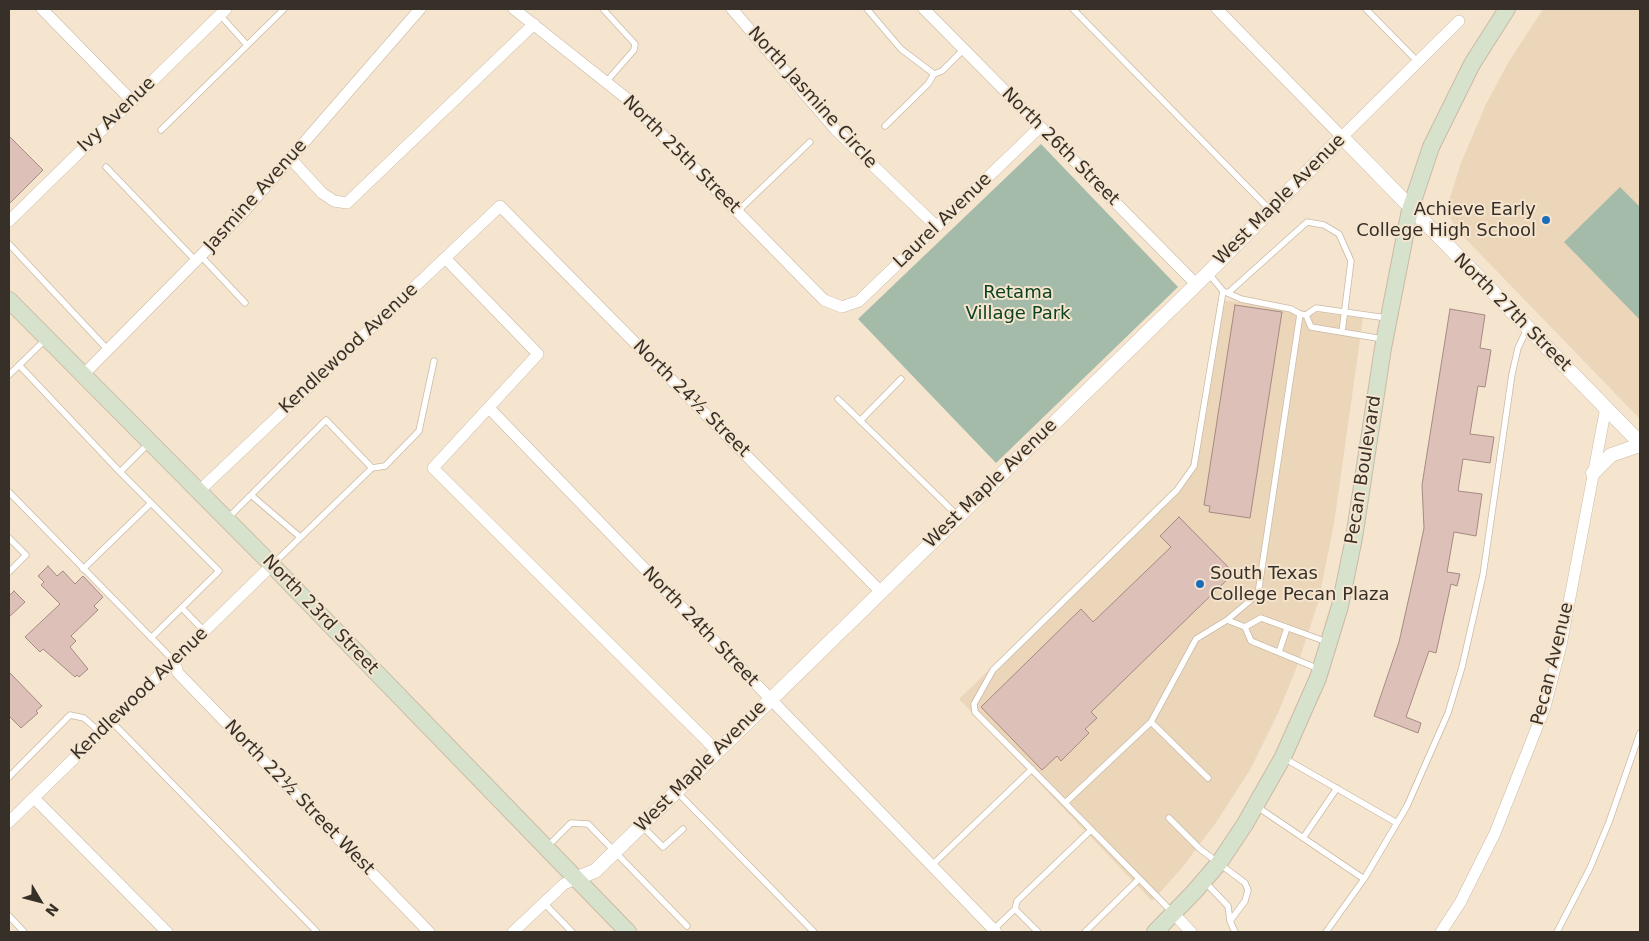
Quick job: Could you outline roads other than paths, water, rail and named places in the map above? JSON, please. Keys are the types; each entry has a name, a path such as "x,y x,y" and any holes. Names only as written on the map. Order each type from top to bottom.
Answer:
{"main road":[{"name":"Pecan Boulevard","path":"1155,932 1174,914 1218,863 1256,806 1283,757 1321,670 1330,643 1354,538 1385,340 1410,210 1431,147 1472,64 1507,9"},
{"name":"North 23rd Street","path":"9,300 272,565 628,932"}],"street":[{"path":"42,9 132,101"},
{"name":"Jasmine Avenue","path":"83,375 241,215 420,9"},
{"name":"North 25th Street","path":"514,9 626,98 824,300 842,307"},
{"name":"North Jasmine Circle","path":"732,9 835,128 937,227"},
{"name":"North 26th Street","path":"924,9 1196,284"},
{"name":"North 27th Street","path":"1218,9 1410,210 1606,407 1640,444"},
{"name":"Ivy Avenue","path":"9,221 223,12"},
{"name":"West Maple Avenue","path":"513,932 564,884 595,872 1208,273 1459,21"},
{"path":"290,158 322,193 334,201 347,203 534,24"},
{"name":"Laurel Avenue","path":"842,307 859,301 1040,127"},
{"name":"Kendlewood Avenue","path":"198,492 500,206"},
{"name":"North 24½ Street","path":"500,206 881,592"},
{"path":"445,258 538,354 433,468 717,751"},
{"name":"Pecan Avenue","path":"1441,932 1460,903 1495,833 1545,707 1561,645 1606,407"},
{"name":"North 24th Street","path":"489,408 994,931"},
{"path":"1593,473 1611,455 1640,444"},
{"name":"Kendlewood Avenue","path":"9,822 272,565"},
{"name":"North 22½ Street West","path":"174,661 178,673 429,932"},
{"path":"34,798 167,932"},
{"path":"1174,914 1191,932"}],"lane":[{"path":"161,130 284,9"},
{"path":"603,9 635,44 634,50 606,82"},
{"path":"867,9 901,49 934,74"},
{"path":"1073,9 1270,210"},
{"path":"1366,9 1418,62"},
{"path":"223,12 247,45"},
{"path":"885,126 928,84 934,74 942,71 964,49"},
{"path":"738,212 810,142"},
{"path":"106,167 245,303"},
{"path":"1174,914 975,712 974,704 993,670 1177,490 1194,466 1225,292 1307,222 1324,225 1338,234 1345,244 1351,261 1342,332"},
{"path":"9,244 108,350"},
{"path":"1208,273 1225,292 1241,299 1291,309 1303,315 1311,327 1385,340"},
{"path":"1303,315 1316,308 1389,318"},
{"path":"1065,803 1151,722 1196,639 1227,620 1258,594 1303,315"},
{"path":"1326,932 1364,879 1397,824 1426,765 1448,713 1462,667 1483,575 1512,374 1518,348 1527,329"},
{"path":"9,375 46,338"},
{"path":"272,565 372,468 385,466 419,431 434,361"},
{"path":"19,365 120,472 219,571 150,638"},
{"path":"860,421 901,379"},
{"path":"838,399 958,516"},
{"path":"226,520 326,420 372,468"},
{"path":"120,472 150,443"},
{"path":"9,492 174,661"},
{"path":"251,495 300,538"},
{"path":"84,569 151,503"},
{"path":"9,538 26,555 9,572"},
{"path":"182,608 204,631"},
{"path":"1245,627 1261,618 1330,643"},
{"path":"1227,620 1245,627 1252,640 1321,670"},
{"path":"1279,652 1288,628"},
{"path":"9,777 70,715 84,718 101,733"},
{"path":"112,722 317,932"},
{"path":"1151,722 1208,778"},
{"path":"1557,932 1590,868 1609,822 1640,733"},
{"path":"1283,757 1397,824"},
{"path":"931,866 1032,769"},
{"path":"1303,838 1337,788"},
{"path":"676,791 814,932"},
{"path":"1256,806 1364,879"},
{"path":"1170,818 1200,849 1245,883 1248,890 1245,901 1230,921"},
{"path":"547,847 571,823 588,824 687,926"},
{"path":"642,826 663,847 683,829"},
{"path":"994,931 1016,909 1017,901 1091,830"},
{"path":"1085,932 1139,878"},
{"path":"1203,881 1228,906 1234,932"},
{"path":"544,903 572,932"},
{"path":"1016,909 1038,932"},
{"path":"9,916 24,932"}],"place":[{"name":"Achieve Early College High School","path":"1546,220"},
{"name":"South Texas College Pecan Plaza","path":"1200,584"}],"park label":[{"name":"Retama Village Park","path":"1018,303"}]}
